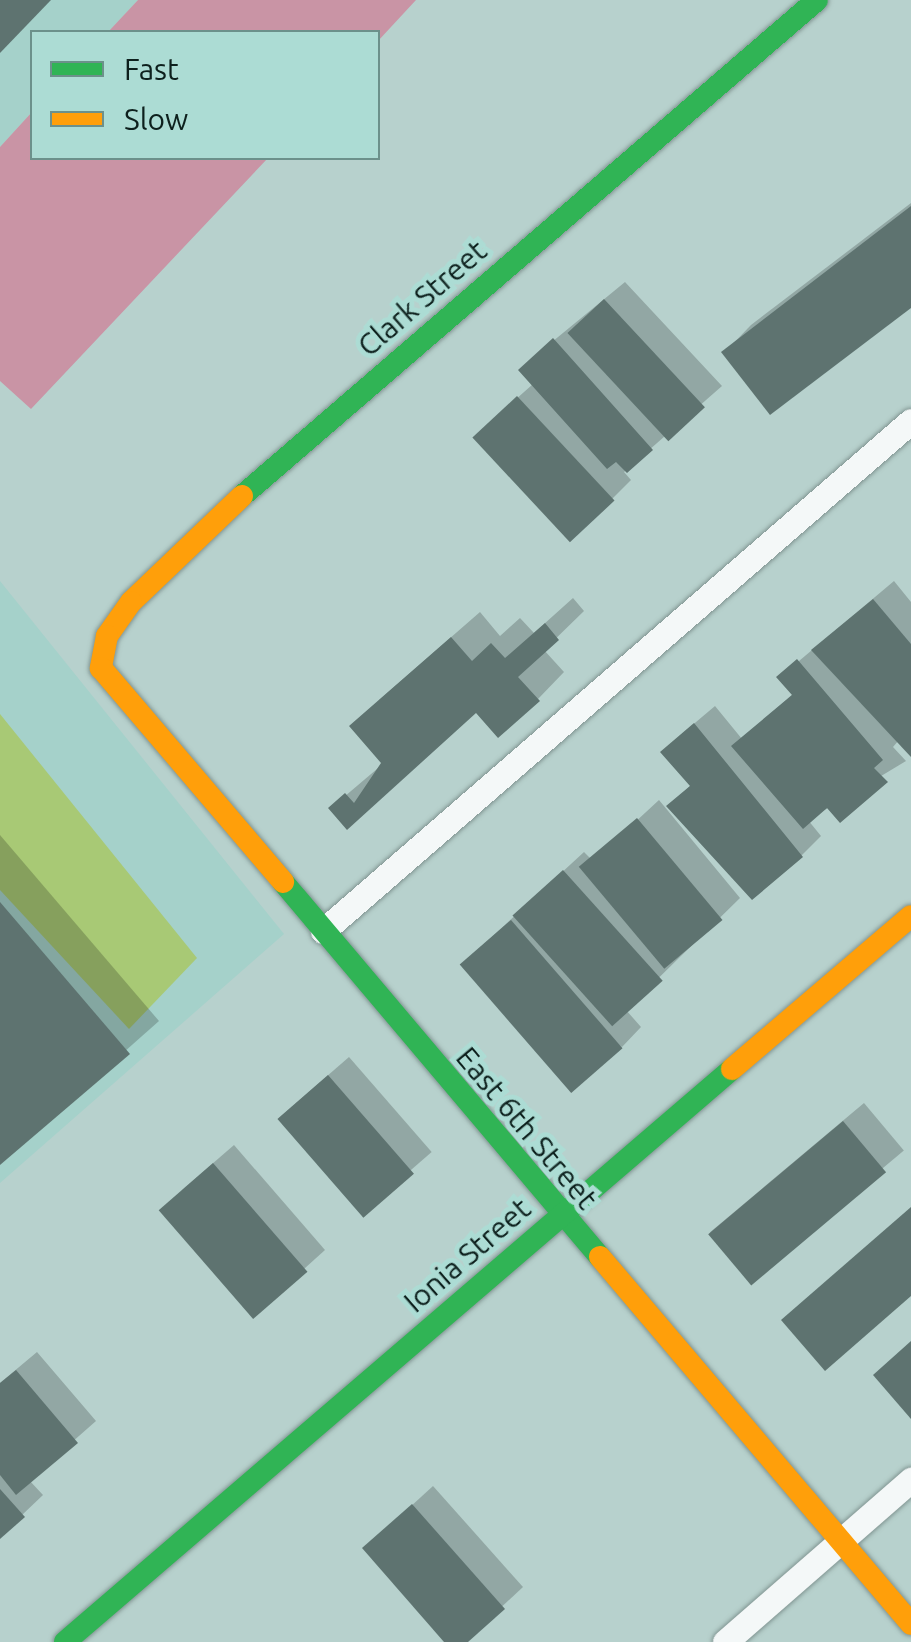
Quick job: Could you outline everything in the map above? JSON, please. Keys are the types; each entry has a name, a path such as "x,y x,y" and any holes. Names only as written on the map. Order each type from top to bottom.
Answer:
{"street":[{"name":"Clark Street","path":"100,668 107,636 131,602 283,457 817,0"},
{"name":"East 6th Street","path":"100,668 559,1214 911,1624"},
{"name":"Ionia Street","path":"65,1642 559,1214 911,916"}],"lane":[{"path":"322,932 911,420"},
{"path":"725,1642 911,1480"}],"shaded area":[{"path":"0,0 138,0 110,30 30,30 30,114 0,147"},
{"path":"138,0 416,0 380,39 380,30 110,30"},
{"path":"30,114 30,160 266,160 31,409 0,381 0,147"},
{"path":"0,581 284,934 0,1183"},
{"path":"0,714 197,958 129,1029 0,890"}],"building":[{"path":"0,0 51,0 0,53"},
{"path":"911,206 911,308 770,415 721,352"},
{"path":"604,299 705,407 668,441 567,333"},
{"path":"553,338 653,450 627,473 616,462 607,469 518,370"},
{"path":"517,396 615,501 570,542 472,438"},
{"path":"873,599 911,644 911,757 811,650"},
{"path":"545,623 559,640 518,677 540,701 498,738 476,713 347,830 328,808 345,793 354,803 381,763 349,726 451,637 472,661 491,643 505,658"},
{"path":"797,659 883,760 874,768 888,782 840,823 827,808 803,829 731,746 792,695 776,677"},
{"path":"694,723 803,857 752,900 666,806 690,786 660,752"},
{"path":"637,818 722,920 664,969 579,867"},
{"path":"563,870 663,981 612,1026 512,916"},
{"path":"0,902 130,1054 0,1165"},
{"path":"511,920 623,1048 571,1093 460,965"},
{"path":"328,1075 414,1174 363,1218 277,1119"},
{"path":"843,1121 886,1172 751,1285 708,1234"},
{"path":"213,1163 307,1272 253,1319 159,1210"},
{"path":"911,1207 911,1296 825,1371 781,1320"},
{"path":"911,1341 911,1419 873,1375"},
{"path":"16,1370 78,1443 16,1495 0,1475 0,1383"},
{"path":"0,1489 25,1517 0,1539"},
{"path":"412,1504 505,1609 468,1642 444,1642 362,1548"}],"traffic: fast":[{"path":"242,496 817,0"},
{"path":"283,882 600,1257"},
{"path":"65,1642 732,1069"}],"traffic: slow":[{"path":"242,496 131,602 107,636 101,668 283,882"},
{"path":"732,1069 911,916"},
{"path":"600,1257 911,1624"}]}
